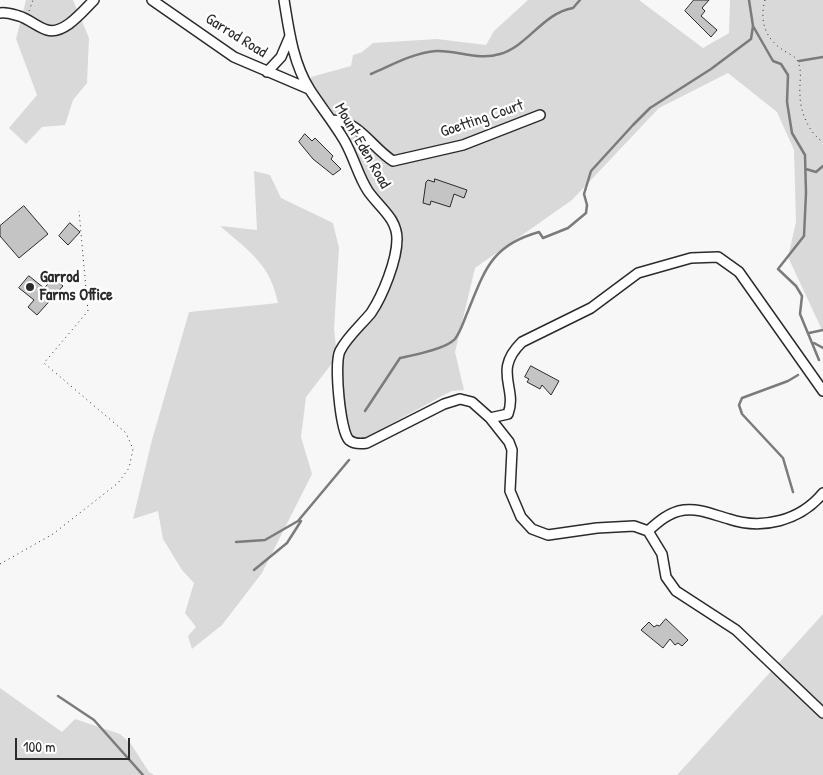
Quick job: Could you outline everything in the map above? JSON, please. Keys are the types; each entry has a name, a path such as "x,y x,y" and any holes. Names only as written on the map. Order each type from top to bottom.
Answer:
{"street":[{"path":"0,13 6,12 27,19 47,30 56,30 76,17 94,0"},
{"name":"Garrod Road","path":"152,0 172,12 234,57 309,89"},
{"path":"164,0 172,12"},
{"name":"Mount Eden Road","path":"284,0 297,64 309,89 331,120 352,155 369,192 394,222 397,239 387,282 380,298 340,352 337,370 342,425 346,435 355,443 367,443 444,404 460,399 472,402 502,431 512,450 510,491 520,517 532,529 548,535 597,528 634,526 648,532"},
{"path":"267,72 281,57 290,36"},
{"name":"Goetting Court","path":"331,120 343,120 354,126 393,161 463,145 540,115"},
{"path":"502,431 510,406 507,370 515,349 522,342 591,308 638,273 667,264 705,256 718,258 730,263 739,272 823,391"},
{"path":"490,418 508,414"},
{"path":"823,493 808,507 779,522 756,525 713,513 684,510 662,519 648,532 662,554 666,577 676,591 736,630 823,713"}],"path":[{"path":"27,19 33,0"},
{"path":"764,0 762,10 768,36 774,44 797,58 800,67 800,98 804,116 810,129 823,142"},
{"path":"0,564 53,534 118,483 129,468 134,449 126,432 44,363 88,312 78,211"}],"shaded area":[{"path":"26,0 73,0 89,38 87,83 73,100 65,125 42,127 26,144 9,128 37,95 16,39"},
{"path":"528,0 639,0 703,48 729,33 730,0 823,0 823,332 788,257 796,222 794,150 777,112 728,73 659,108 572,200 475,268 455,352 464,390 452,391 363,439 352,437 345,418 343,376 338,356 371,318 390,284 403,245 402,227 364,176 312,89 311,77 351,66 353,55 362,52 373,43 437,39 486,45 494,31"},
{"path":"254,171 270,175 281,198 333,223 339,248 334,329 337,357 306,397 301,437 312,474 262,573 222,625 192,649 188,636 196,627 185,613 194,583 182,570 163,539 158,511 133,519 152,440 189,312 278,303 270,278 264,268 220,226 257,230"},
{"path":"823,614 823,775 677,775"},
{"path":"0,688 62,732 75,719 120,734 131,744 149,772 154,775 0,775"}],"building":[{"path":"694,0 709,0 702,8 705,11 701,16 717,30 711,37 685,11"},
{"path":"305,134 312,141 315,138 333,156 331,159 341,169 333,175 313,159 299,142"},
{"path":"435,179 467,190 464,198 454,194 450,207 431,201 430,205 423,203 426,182 428,180 434,182"},
{"path":"24,206 48,234 19,258 0,236 0,226"},
{"path":"70,223 80,232 68,245 59,236"},
{"path":"29,276 44,288 54,278 63,286 37,315 28,307 34,300 19,288"},
{"path":"531,366 559,381 551,395 542,385 540,389 527,382 529,379 525,377"},
{"path":"666,619 688,640 682,646 678,643 675,645 670,639 663,648 641,630 649,622 654,627 659,626"}],"waterway":[{"path":"371,74 427,52 444,51 476,56 500,54 519,44 553,16 573,8 580,0"},
{"path":"749,0 753,26 773,61 781,64 788,75 787,102 792,133 805,155 804,236 778,269 796,286 802,296 800,314 819,360"},
{"path":"365,411 400,358 437,349 451,343 455,339 486,271 500,252 523,237 539,232 543,238 568,228 586,213 587,205 584,194 591,171 650,108 711,69 751,39 753,26"},
{"path":"799,61 823,57"},
{"path":"806,169 816,172 823,166"},
{"path":"809,333 823,330"},
{"path":"814,343 823,348"},
{"path":"793,492 783,458 742,414 739,405 742,398 788,381 798,375"},
{"path":"236,542 265,540 298,521 349,460"},
{"path":"254,570 287,543 301,521"},
{"path":"58,696 94,720 143,775"}],"place":[{"name":"Garrod Farms Office","path":"30,287"}]}
